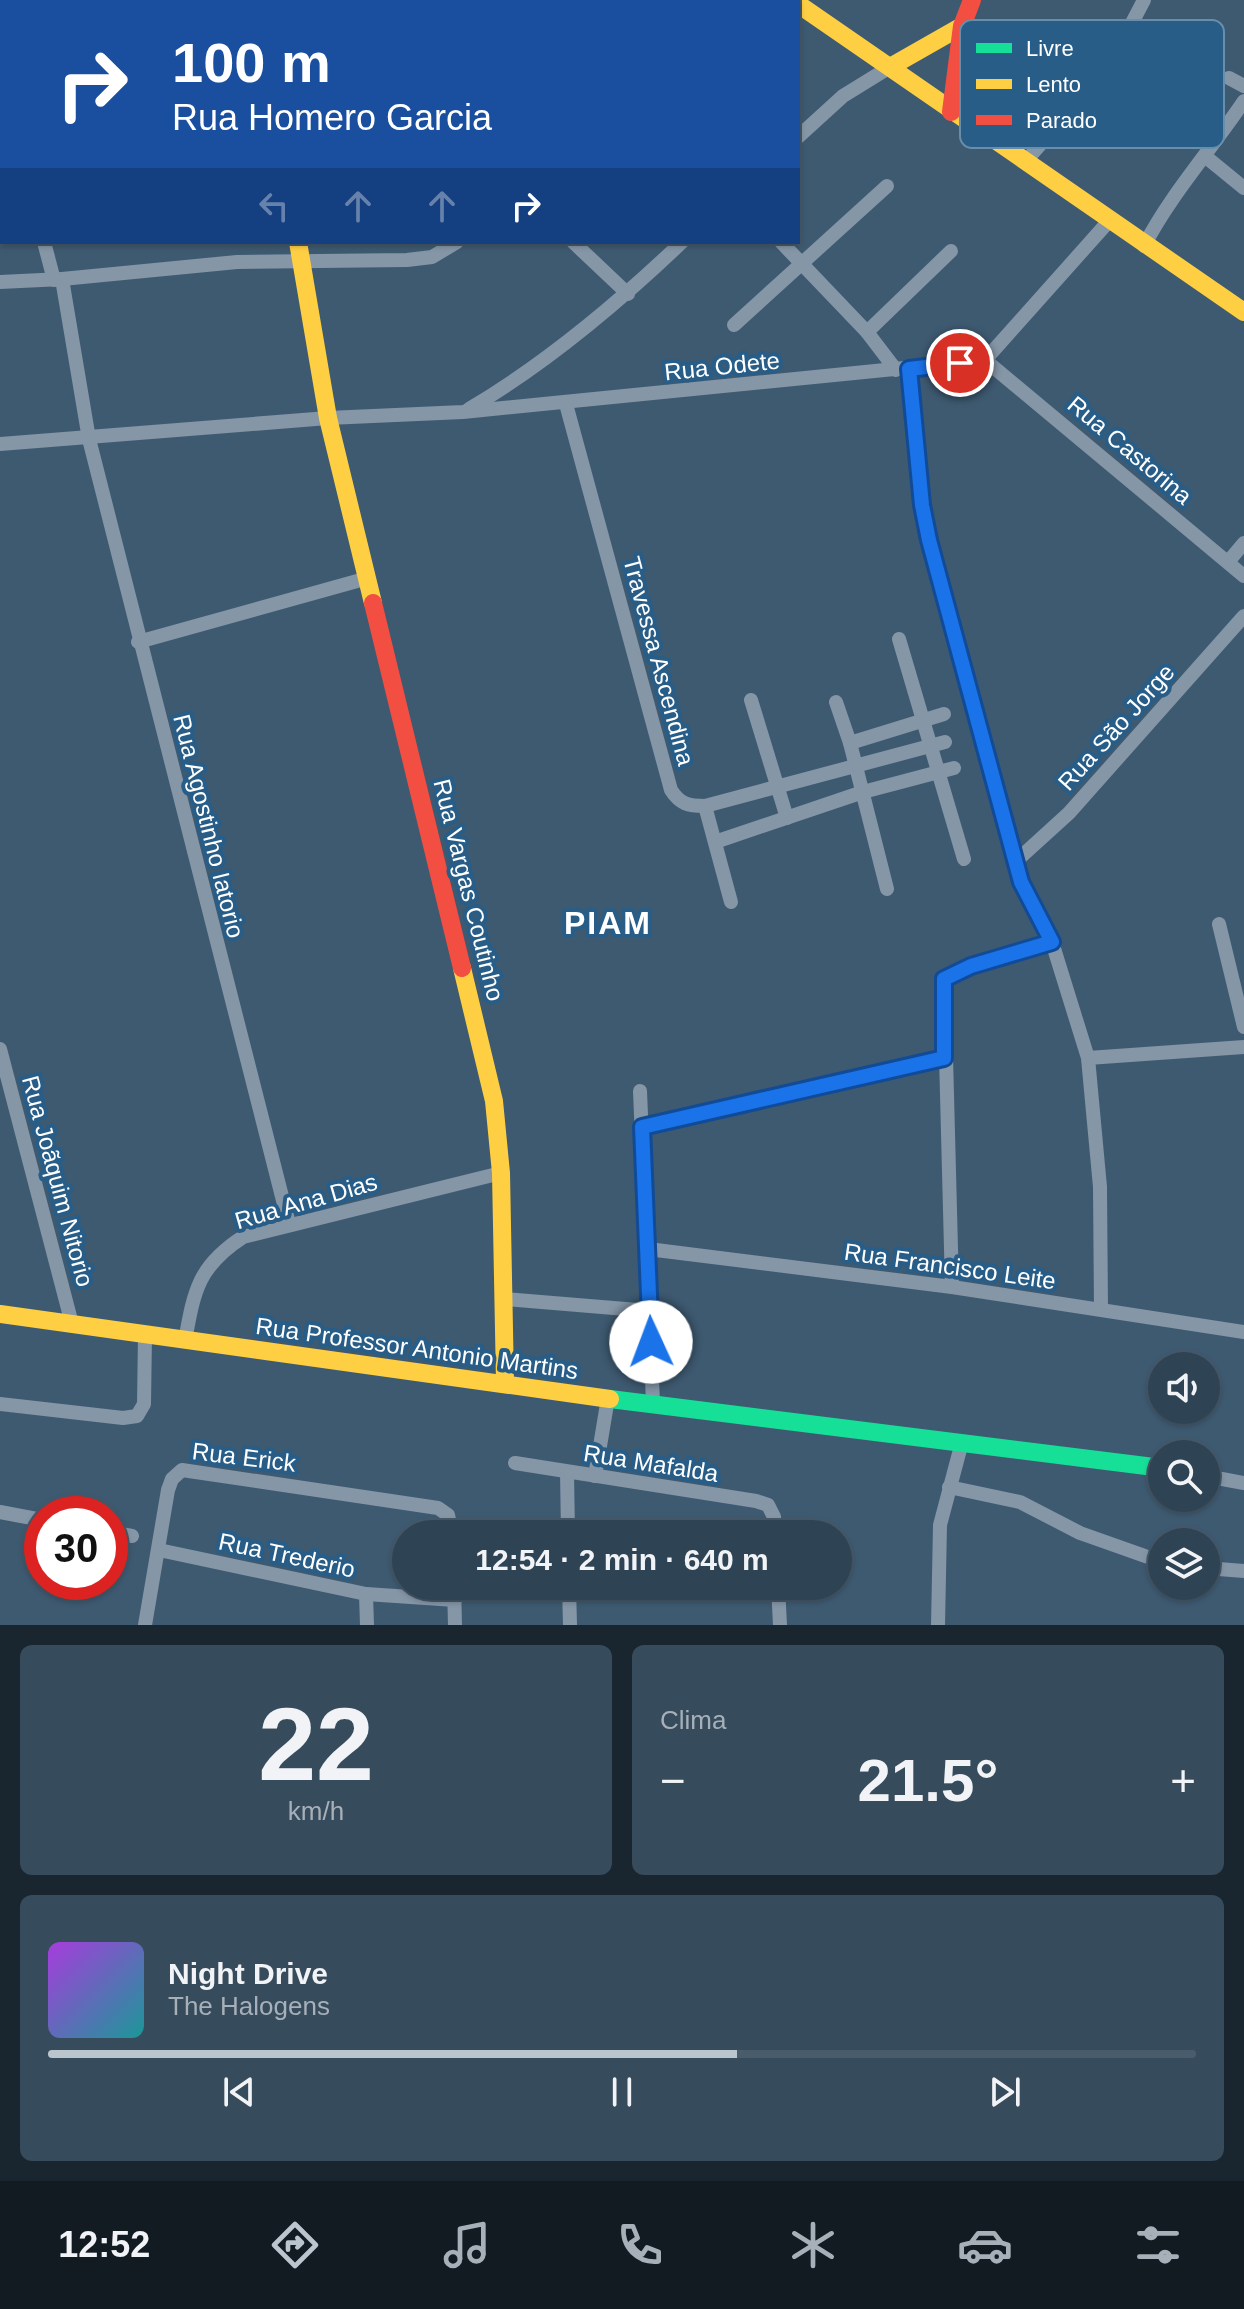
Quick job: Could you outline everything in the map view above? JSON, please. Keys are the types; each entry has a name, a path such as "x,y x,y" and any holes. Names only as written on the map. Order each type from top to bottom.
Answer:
{"street":[{"path":"964,20 972,0"},
{"path":"1134,20 1144,0"},
{"path":"800,5 960,118"},
{"path":"800,135 843,96 960,27"},
{"path":"951,112 960,42"},
{"path":"1229,78 1244,86"},
{"path":"1224,130 1244,101"},
{"path":"1004,148 1244,312"},
{"path":"1025,162 1037,148"},
{"path":"1144,246 1163,210 1212,148"},
{"path":"1206,157 1244,188"},
{"path":"734,325 887,186"},
{"path":"985,360 1109,221"},
{"name":"Rua Agostinho Iatorio","path":"45,244 58,280 89,439 138,642 289,1224"},
{"path":"0,282 58,280 237,262 299,251 407,260 432,257 454,244"},
{"path":"575,244 628,294"},
{"path":"463,412 558,350 628,294 680,244"},
{"path":"783,244 903,370 929,540 1015,862 1021,882 1052,942 1088,1058 1100,1187 1101,1309"},
{"name":"Rua Vargas Coutinho","path":"299,251 328,418 485,1058 501,1173 505,1382"},
{"path":"867,332 951,251"},
{"name":"Rua Odete","path":"0,444 328,418 566,404 985,360"},
{"name":"Rua Castorina","path":"985,360 1244,576"},
{"name":"Travessa Ascendina","path":"566,404 671,790 678,800 689,806 705,806"},
{"path":"1228,562 1244,543"},
{"path":"138,642 368,578"},
{"name":"Rua São Jorge","path":"1015,862 1069,813 1244,616"},
{"path":"899,639 923,721 938,744 938,772 964,859"},
{"path":"751,700 787,818"},
{"path":"836,702 850,743 887,889"},
{"path":"850,743 944,714"},
{"path":"731,902 705,806 938,744"},
{"path":"715,842 863,792 954,768"},
{"path":"1219,924 1244,1027"},
{"path":"952,1287 944,979 971,966 1052,942"},
{"path":"1088,1058 1244,1047"},
{"name":"Rua Joãquim Nitorio","path":"0,1049 72,1324"},
{"path":"642,1127 944,1058"},
{"path":"640,1091 653,1403"},
{"name":"Rua Ana Dias","path":"185,1341 193,1295 205,1268 224,1249 243,1237 501,1173"},
{"name":"Rua Francisco Leite","path":"648,1249 952,1287 1244,1332"},
{"path":"505,1299 650,1311"},
{"name":"Rua Professor Antonio Martins","path":"0,1314 786,1423 1148,1466"},
{"path":"0,1404 132,1418 141,1413 145,1335"},
{"path":"595,1476 608,1398"},
{"path":"938,1625 937,1555 949,1487 962,1442"},
{"name":"Rua Mafalda","path":"515,1463 756,1501 768,1505 774,1520"},
{"name":"Rua Erick","path":"145,1625 172,1479 176,1473 189,1469 438,1508 448,1515 449,1520"},
{"path":"567,1472 568,1520"},
{"path":"1220,1479 1244,1483"},
{"path":"949,1487 1020,1502 1080,1533 1148,1557"},
{"path":"0,1512 24,1517"},
{"path":"128,1535 132,1536"},
{"name":"Rua Trederio","path":"159,1550 366,1594 392,1594"},
{"path":"1220,1569 1244,1571"},
{"path":"366,1594 367,1625"},
{"path":"454,1600 455,1625"},
{"path":"569,1600 570,1625"},
{"path":"779,1600 780,1625"}],"traffic: fast":[{"path":"610,1399 1148,1466"}],"traffic: slow":[{"path":"800,5 960,116"},
{"path":"890,67 960,27"},
{"path":"1007,148 1244,312"},
{"path":"298,244 328,418 373,603"},
{"path":"462,968 494,1101 501,1173 505,1382"},
{"path":"0,1314 610,1399"}],"traffic: jam":[{"path":"964,20 972,0"},
{"path":"951,112 960,42"},
{"path":"373,603 462,968"}],"district":[{"name":"PIAM","path":"608,923"}],"route":[{"path":"651,1342 642,1127 944,1058 944,979 971,966 1052,942 1021,882 922,505 918,436 909,369 960,363"}]}
